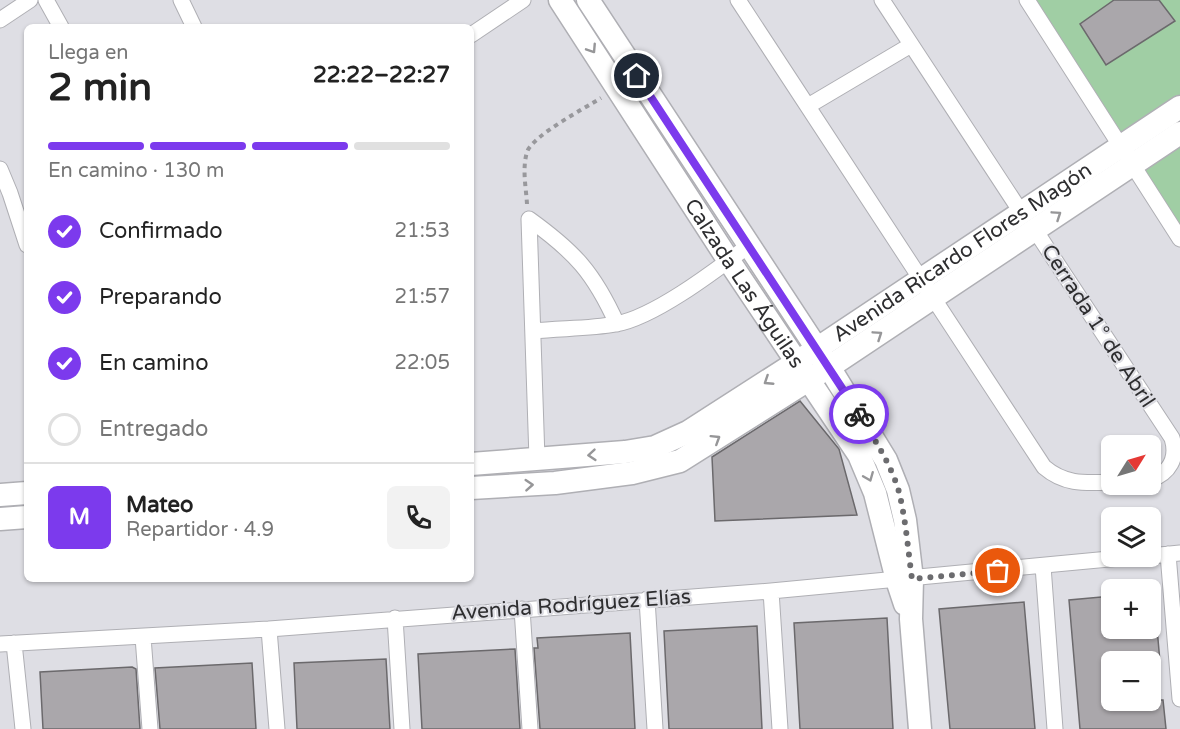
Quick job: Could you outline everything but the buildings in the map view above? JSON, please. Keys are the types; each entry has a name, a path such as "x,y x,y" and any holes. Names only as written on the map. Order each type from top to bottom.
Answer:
{"street":[{"path":"0,20 30,0"},
{"path":"46,0 59,24"},
{"path":"181,0 193,24"},
{"path":"474,33 523,0"},
{"name":"Calzada Las Águilas","path":"560,0 729,261 859,454 904,580"},
{"name":"Calzada Las Águilas","path":"588,0 823,358 886,460 898,490 905,520 904,580"},
{"path":"738,0 1044,467 1066,481 1079,484 1101,483"},
{"path":"882,0 1028,221"},
{"path":"1027,0 1180,239"},
{"path":"808,106 911,45"},
{"name":"Avenida Ricardo Flores Magón","path":"474,488 555,483 632,473 680,461 803,371 1127,155 1180,107"},
{"name":"Avenida Ricardo Flores Magón","path":"1127,155 1180,132"},
{"path":"0,169 24,236"},
{"path":"529,219 558,240 583,265 603,294 617,324"},
{"path":"529,219 537,459"},
{"name":"Cerrada 1° de Abril","path":"1028,221 1172,438 1174,455 1171,466 1161,476"},
{"path":"533,331 617,324 640,317 664,304 748,246"},
{"name":"Avenida Ricardo Flores Magón","path":"474,464 625,452 655,447 803,371"},
{"path":"0,495 24,493"},
{"path":"0,519 24,517"},
{"path":"1174,553 1180,699"},
{"name":"Avenida Rodríguez Elías","path":"7,643 269,629 771,591 1101,560"},
{"path":"1043,566 1055,729"},
{"path":"904,580 911,619 920,729"},
{"path":"771,591 780,729"},
{"path":"647,599 656,729"},
{"path":"522,609 530,729"},
{"path":"395,618 402,729"},
{"path":"269,629 277,729"},
{"path":"143,637 150,729"},
{"path":"7,643 23,729"}],"path":[{"path":"529,219 524,168 527,150 535,139 617,88"}],"green space":[{"path":"1036,0 1180,0 1180,98 1123,135"},
{"path":"1180,145 1180,228 1142,171"}],"way so far":[{"path":"859,414 886,460 898,490 905,520 912,579 998,571"}],"route":[{"path":"637,76 859,414"}]}
